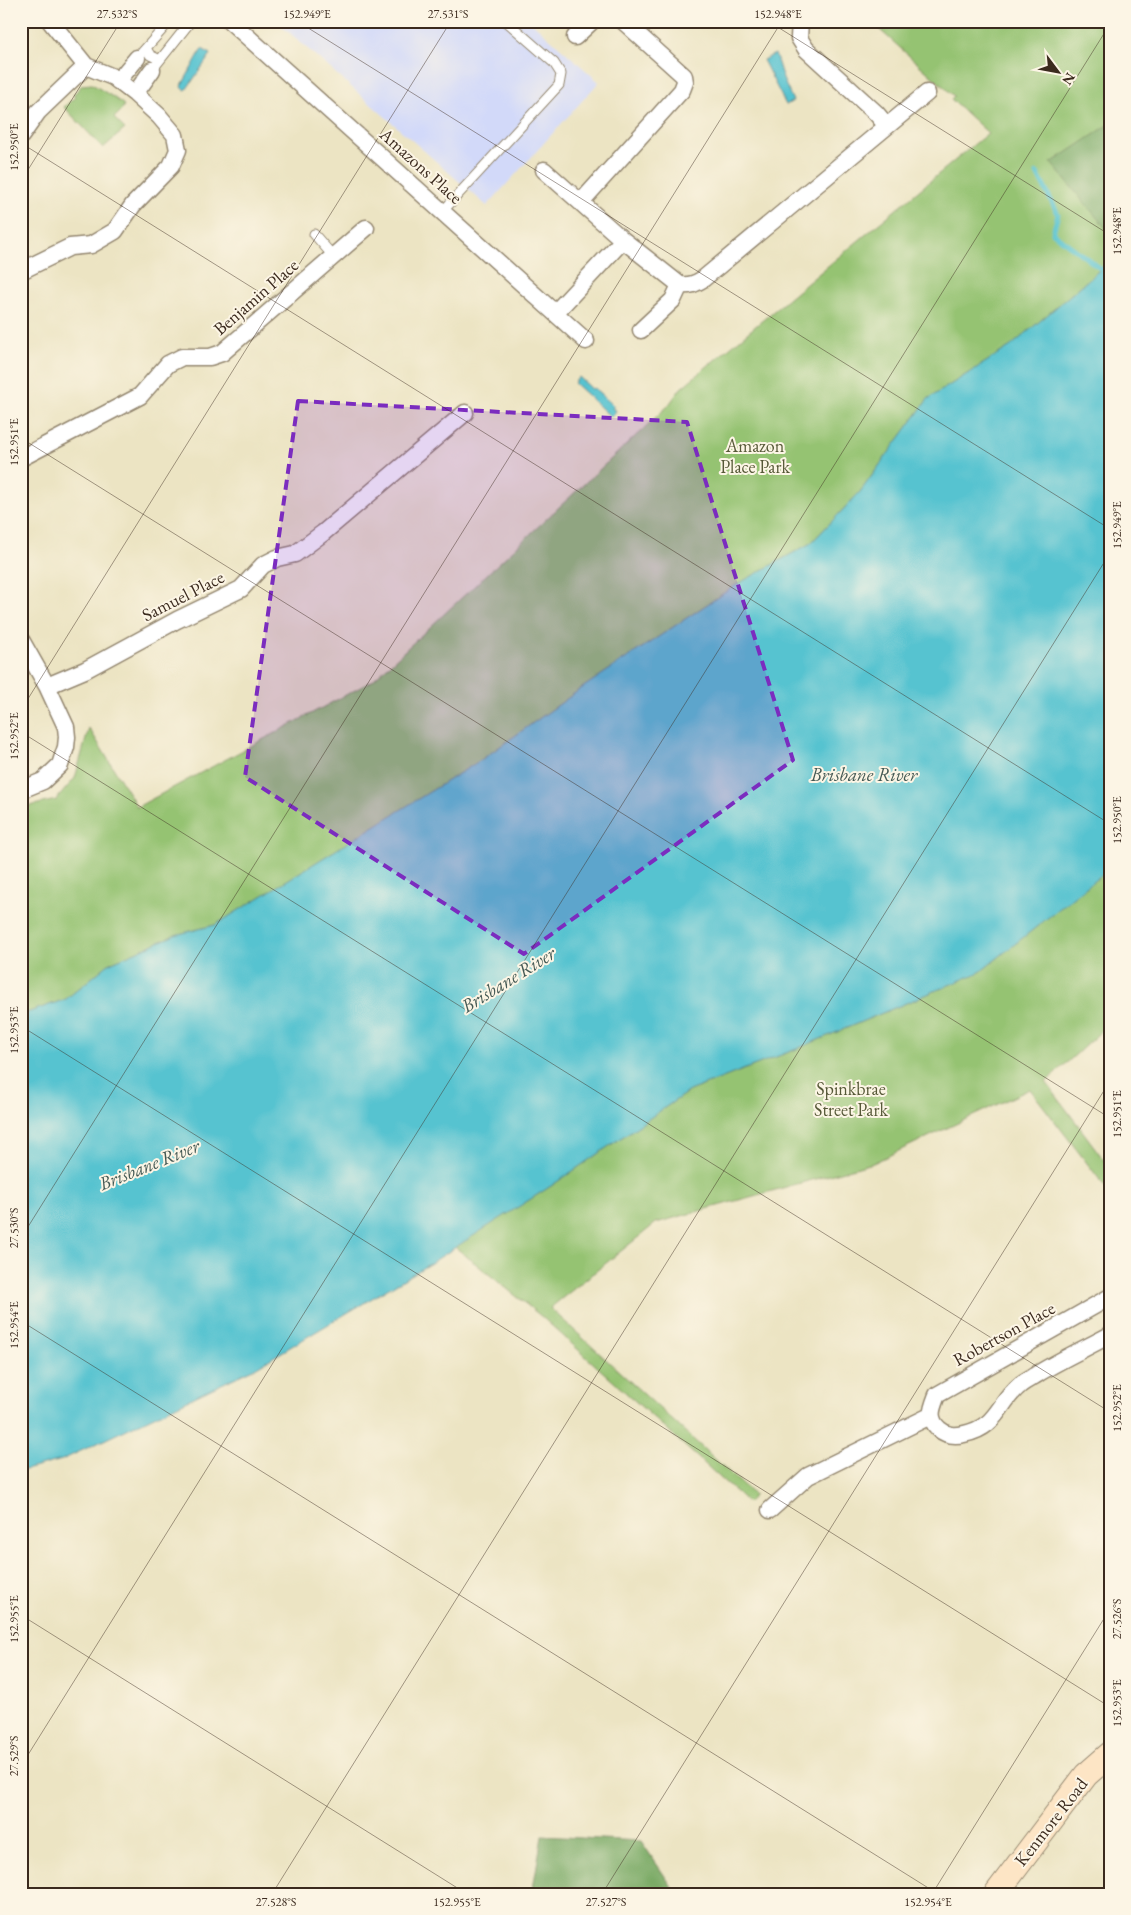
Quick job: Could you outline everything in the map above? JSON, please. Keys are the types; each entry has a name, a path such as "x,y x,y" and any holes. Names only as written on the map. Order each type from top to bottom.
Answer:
{"street":[{"path":"21,271 70,247 91,245 115,231 133,205 172,166 178,150 176,135 135,94 118,81 86,66 50,21"},
{"name":"Amazons Place","path":"230,21 586,341"},
{"path":"575,37 592,21"},
{"path":"581,202 682,90 685,82 684,76 623,21"},
{"path":"800,21 799,38 806,49 876,113 887,126"},
{"path":"118,81 142,53"},
{"path":"135,94 156,65"},
{"path":"21,136 38,112 86,66"},
{"path":"544,170 624,240 680,285 694,284 703,279 927,93"},
{"name":"Benjamin Place","path":"21,458 140,396 168,364 182,357 210,357 222,353 366,228"},
{"path":"555,313 624,240"},
{"path":"641,330 673,300 680,285"},
{"name":"Samuel Place","path":"47,686 85,670 177,620 241,590 263,565 277,558 295,554 323,533 465,413"},
{"path":"21,640 47,686 66,726 66,747 60,765 43,781 21,790"},
{"name":"Robertson Place","path":"930,1416 936,1395 1110,1297"},
{"path":"770,1510 808,1476 930,1416 939,1429 953,1436 976,1432 993,1420 1020,1385 1110,1335"},
{"name":"Kenmore Road","path":"996,1894 1086,1775 1110,1754"}],"lane":[{"path":"142,53 170,21"},
{"path":"142,53 150,54 156,65 191,21"},
{"path":"442,212 559,85 561,74 554,63 506,21"},
{"path":"314,234 332,256"}],"highlighted area":[{"path":"298,401 687,422 793,760 524,954 245,777"}],"shaded area":[{"path":"276,21 530,21 599,82 487,206"}],"green space":[{"name":"Amazon Place Park","path":"870,21 1110,21 1110,261 1011,346 928,399 860,492 811,543 736,585 585,686 481,760 215,925 175,935 110,963 66,999 21,1015 21,808 56,800 75,778 89,728 137,807 372,681 668,406 681,388 988,133 951,99 954,96"},
{"path":"92,84 124,105 114,118 125,129 103,148 64,107 75,97 73,95 82,85"},
{"path":"1110,124 1110,233 1051,163"},
{"name":"Spinkbrae Street Park","path":"1110,868 1110,1023 1046,1082 1110,1168 1110,1193 1030,1089 873,1163 656,1223 550,1308 754,1495 748,1503 542,1317 455,1247 551,1186 689,1091 799,1048 980,972"},
{"path":"542,1836 641,1841 677,1894 532,1894"}],"water":[{"path":"202,49 211,54 186,90 181,87"},
{"path":"775,54 793,101 786,105 763,60"},
{"name":"Brisbane River","path":"1110,261 1110,868 980,972 799,1048 689,1091 551,1186 431,1263 255,1368 62,1460 21,1471 21,1015 66,999 110,963 175,935 215,925 481,760 585,686 736,585 811,543 860,492 928,399 1011,346"},
{"path":"579,377 614,406 612,408 616,411 611,417 574,383"}],"waterway":[{"path":"1037,173 1058,214 1053,233 1101,269"}]}
